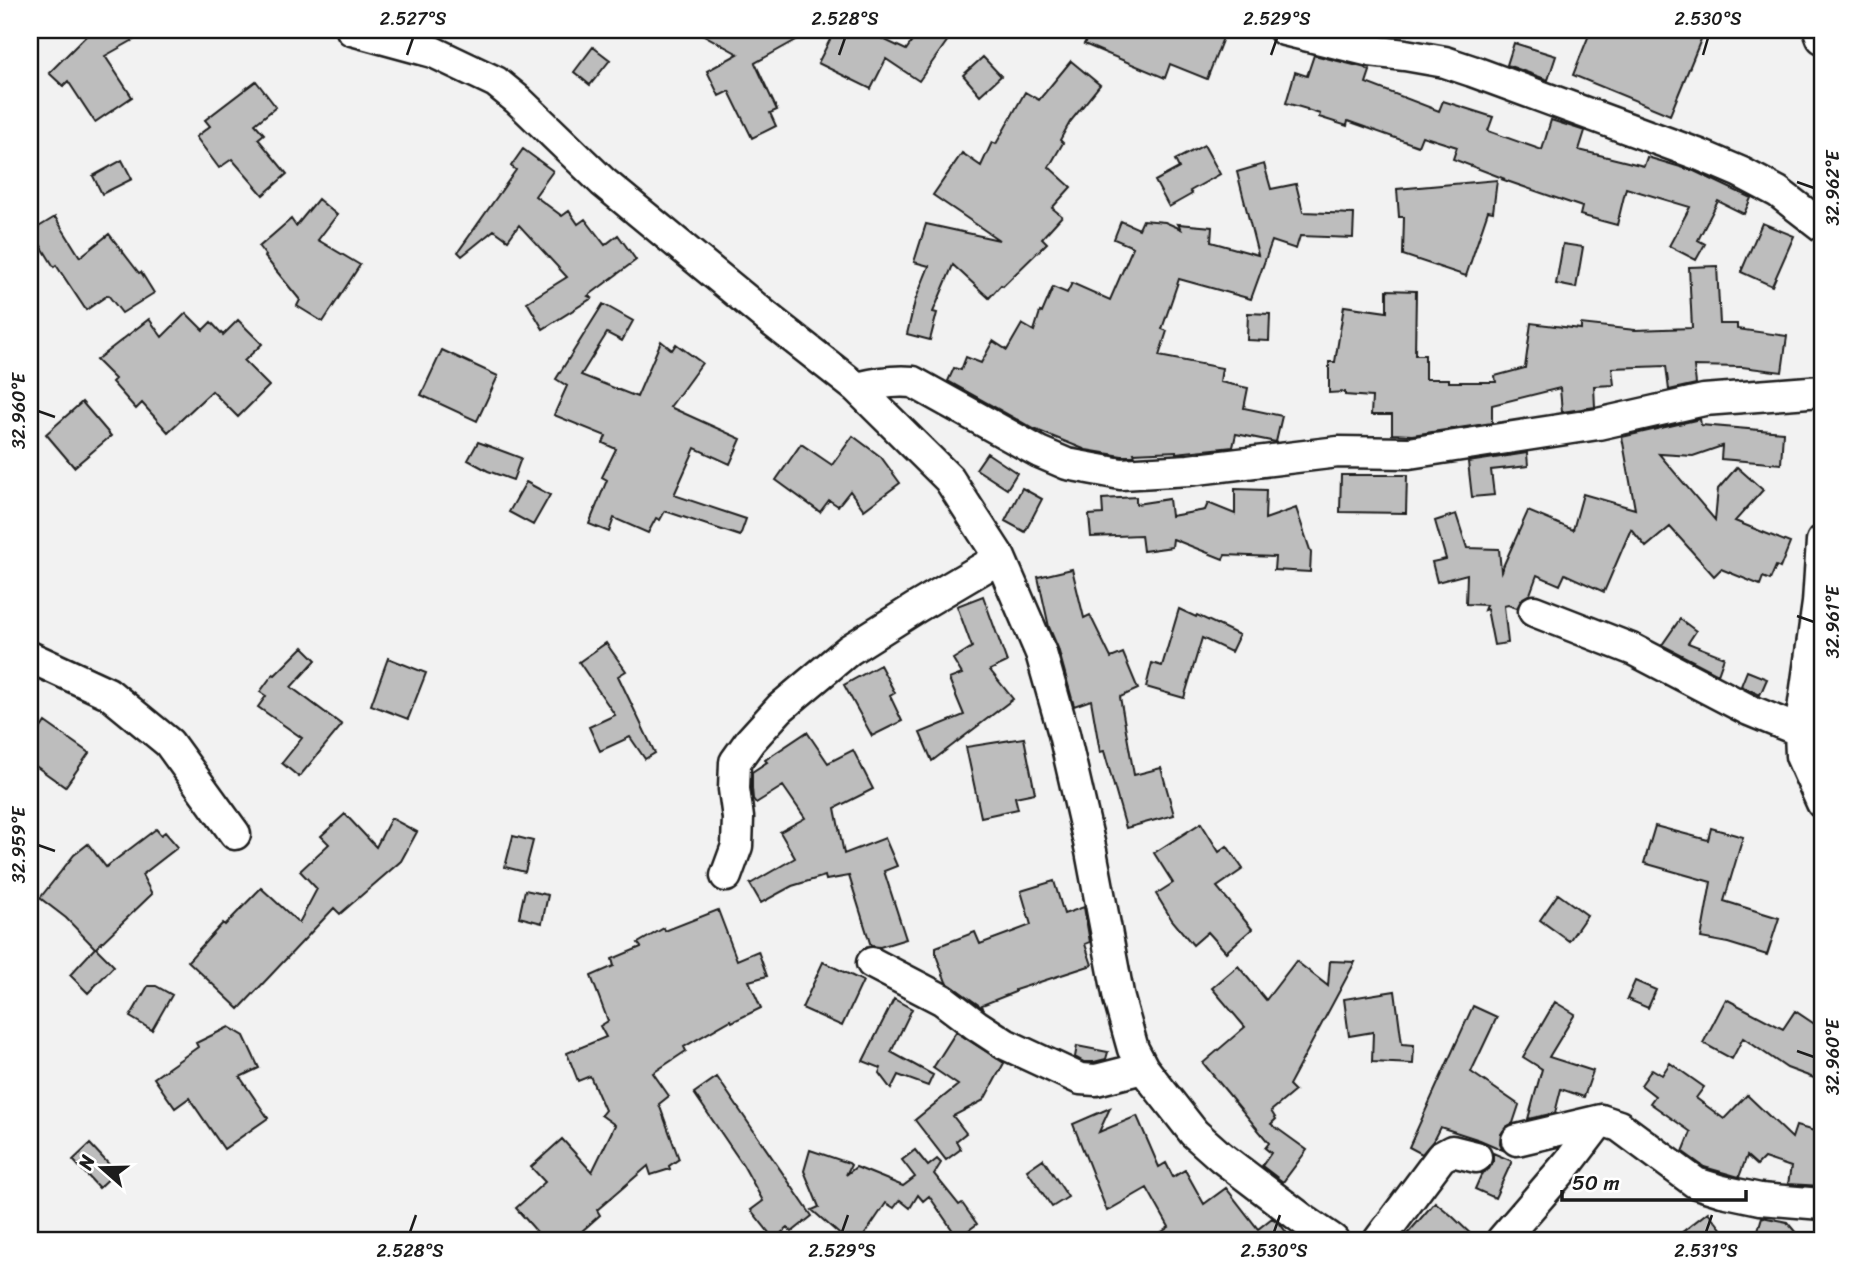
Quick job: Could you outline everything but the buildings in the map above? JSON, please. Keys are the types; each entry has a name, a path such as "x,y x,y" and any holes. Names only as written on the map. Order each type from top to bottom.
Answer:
{"street":[{"path":"352,30 433,52 496,82 603,182 857,388 949,479 1000,558 1041,653 1091,851 1127,1031 1133,1049 1143,1068 1194,1133 1221,1157 1333,1240"},
{"path":"1284,30 1370,51 1445,62 1472,71 1740,172 1778,192 1822,226"},
{"path":"1819,30 1822,38"},
{"path":"857,388 878,382 913,382 1039,452 1067,464 1121,474 1189,470 1338,452 1409,453 1598,424 1704,400 1822,391"},
{"path":"1822,541 1818,603 1800,731 1801,756 1822,803"},
{"path":"726,876 737,846 738,818 734,789 736,762 750,741 780,708 849,649 1000,558"},
{"path":"1534,611 1634,650 1737,704 1800,731"},
{"path":"30,657 108,693 169,743 235,834"},
{"path":"873,963 943,1000 1005,1044 1080,1079 1096,1080 1143,1068"},
{"path":"1517,1140 1601,1120 1619,1126 1696,1183 1760,1199 1822,1204"},
{"path":"1502,1240 1601,1120"},
{"path":"1379,1240 1441,1157 1452,1151 1476,1157"}]}
